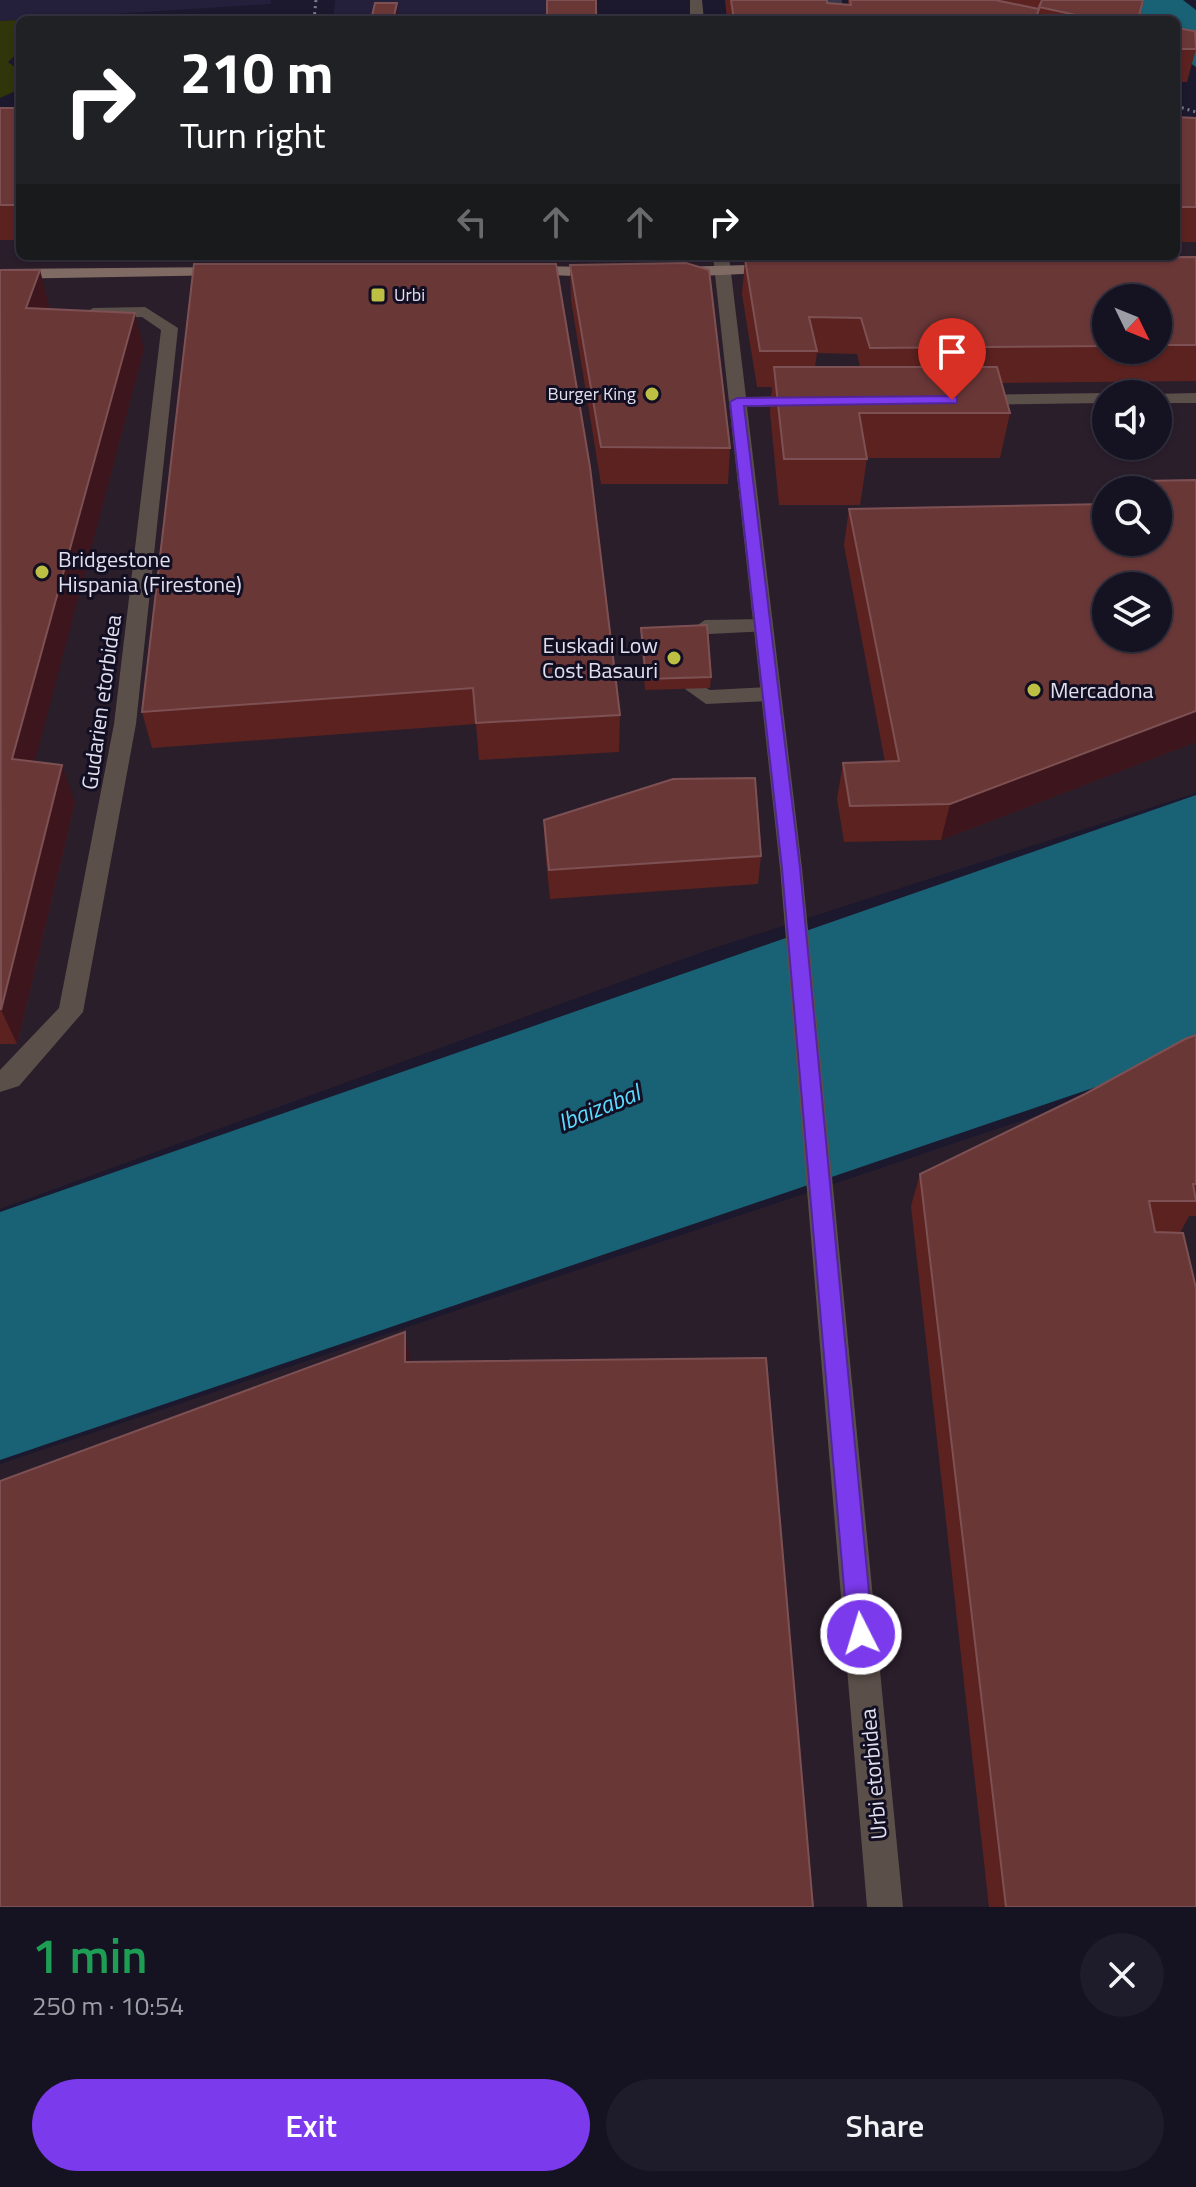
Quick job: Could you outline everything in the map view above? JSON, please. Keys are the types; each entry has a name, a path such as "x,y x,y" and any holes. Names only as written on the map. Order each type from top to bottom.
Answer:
{"street":[{"path":"661,272 722,263 802,269"},
{"name":"Urbi etorbidea","path":"722,263 791,868 885,1907"},
{"path":"513,271 615,272"},
{"path":"0,274 236,272"},
{"name":"Gudarien etorbidea","path":"0,1081 10,1079 71,1012 125,724 170,328 145,312 93,313"},
{"path":"952,400 1092,398"},
{"path":"1172,398 1196,398"},
{"path":"737,402 814,401"},
{"path":"690,637 705,627 763,626"},
{"path":"695,689 706,697 771,694"}],"shaded area":[{"path":"0,0 271,0 271,4 80,16 16,16 16,20 0,21"},
{"path":"335,0 597,0 598,16 333,16"},
{"path":"0,144 16,144 16,260 1180,260 1180,151 1196,152 1196,793 708,950 0,1209"},
{"path":"1196,1062 1196,1907 0,1907 0,1464"}],"green space":[{"path":"16,20 16,55 8,62 16,68 16,91 0,98 0,21"}],"water":[{"path":"1104,0 1183,0 1196,10 1196,67 1180,56 1180,16 1124,16"},
{"name":"Ibaizabal","path":"1196,795 1196,1053 0,1460 0,1212"}],"building":[{"path":"547,0 596,0 596,16 547,16"},
{"path":"731,0 827,0 827,3 851,5 850,0 995,0 1039,9 1036,16 733,16"},
{"path":"1042,0 1143,0 1139,16 1081,16 1039,7"},
{"path":"375,3 397,3 394,16 372,16"},
{"path":"1180,29 1195,31 1196,49 1180,49"},
{"path":"0,108 16,108 16,205 0,205"},
{"path":"1180,117 1196,118 1196,207 1180,207"},
{"path":"1180,257 1196,257 1196,345 1172,345 1172,284 1092,284 1092,346 870,348 861,318 809,317 817,351 760,351 745,260 1180,260"},
{"name":"Burger King","path":"686,263 709,270 730,448 601,447 570,265"},
{"path":"194,264 556,264 590,467 620,715 476,723 473,688 142,712"},
{"name":"Bridgestone Hispania (Firestone)","path":"0,270 40,270 26,308 135,313 12,759 62,765 1,1010"},
{"path":"774,367 997,367 1010,413 859,413 867,459 784,459"},
{"name":"Mercadona","path":"1172,480 1196,480 1196,711 950,804 850,806 843,763 899,761 849,509 1092,504 1092,556 1172,556"},
{"path":"707,625 711,677 646,679 641,628"},
{"path":"755,778 761,856 549,870 544,820 673,779"},
{"path":"1196,1035 1196,1184 1193,1184 1196,1201 1149,1201 1155,1232 1183,1233 1196,1288 1196,1907 1006,1907 920,1174 1085,1094"},
{"path":"405,1332 405,1362 766,1358 813,1907 0,1907 0,1481"}],"tunnel":[{"path":"739,0 868,1"}],"place":[{"name":"Urbi","path":"378,295"},
{"name":"Burger King","path":"652,394"},
{"name":"Bridgestone Hispania (Firestone)","path":"42,572"},
{"name":"Euskadi Low Cost Basauri","path":"674,658"},
{"name":"Mercadona","path":"1034,690"}],"route":[{"path":"861,1634 791,868 737,402 952,400"}]}
